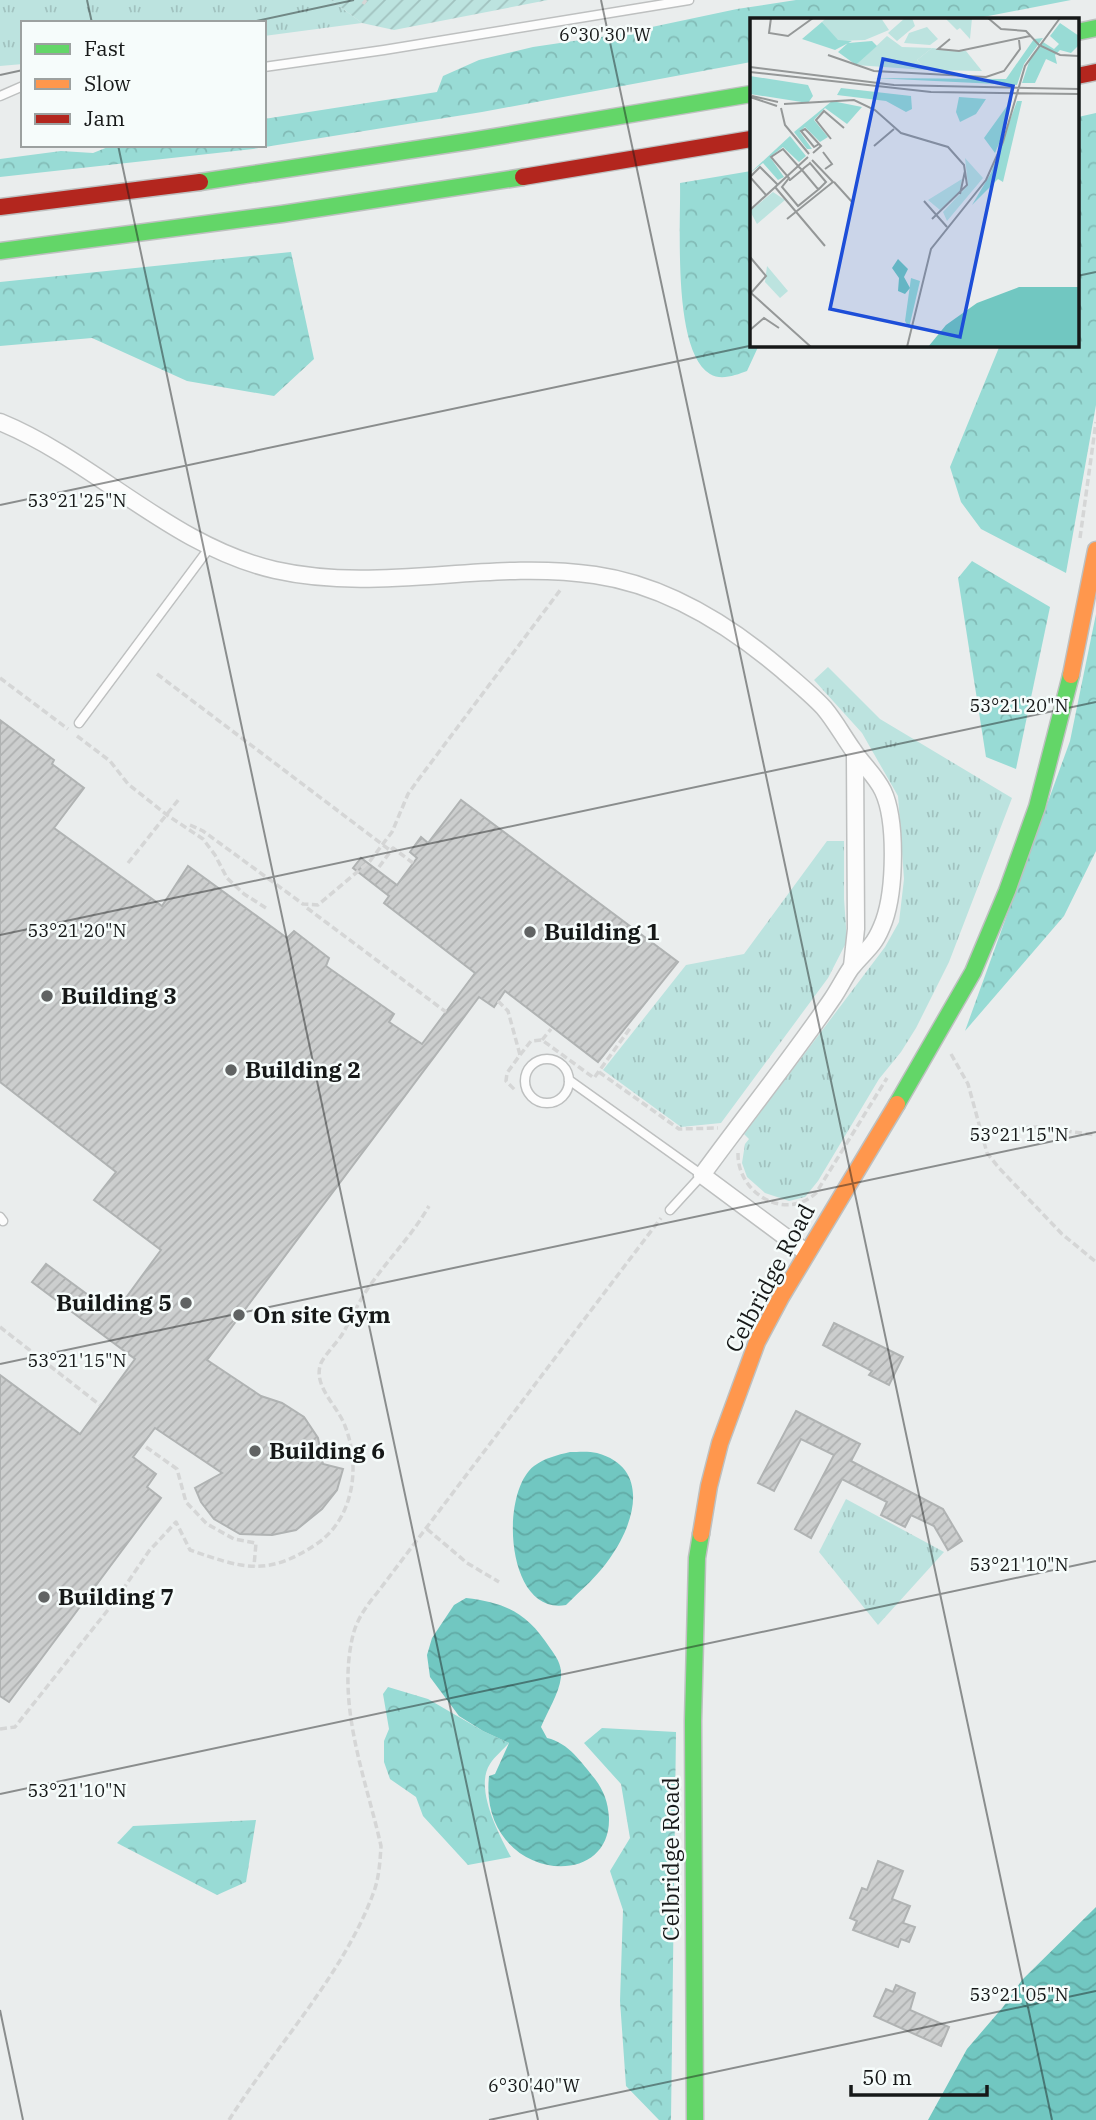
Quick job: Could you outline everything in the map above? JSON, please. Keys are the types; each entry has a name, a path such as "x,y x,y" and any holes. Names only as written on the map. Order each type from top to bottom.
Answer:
{"main road":[{"path":"1078,32 1096,28"},
{"path":"1078,76 1096,72"},
{"path":"0,207 131,192 486,140 750,94"},
{"path":"0,250 134,235 446,190 750,139"},
{"name":"Celbridge Road","path":"695,2120 693,1721 697,1558 716,1456 757,1342 807,1253 942,1030 973,972 1007,891 1037,807 1065,705 1096,550"}],"street":[{"path":"0,422 63,454 180,532 240,560 307,577 363,580 535,570 566,571 621,579 651,589 729,629 807,691 834,721 883,791 890,821 892,881 888,907 875,943 852,966 832,999 702,1175 807,1253"},
{"path":"852,966 856,929 855,754"}],"lane":[{"path":"266,67 689,0"},
{"path":"0,96 21,87"},
{"path":"79,723 210,547"},
{"path":"569,1080 565,1094 560,1099 547,1103 530,1095 525,1080 534,1065 553,1060 564,1068 569,1080 702,1175 670,1210"}],"path":[{"path":"1080,542 1096,422"},
{"path":"303,904 318,905 325,901 342,883 370,862 399,820 411,790 565,583 566,571"},
{"path":"158,674 382,845 391,850 393,848 413,863"},
{"path":"0,678 104,755 128,785 167,816 203,839 215,855 226,878 266,908"},
{"path":"128,863 179,799"},
{"path":"190,825 203,831 303,904 446,1012"},
{"path":"379,867 391,850"},
{"path":"498,1002 508,1011 520,1055"},
{"path":"516,1091 506,1081 507,1073 531,1041 542,1040 594,1078 631,1027"},
{"path":"542,1040 551,1029"},
{"path":"942,1030 953,1061 968,1084 987,1153 1062,1234 1096,1262"},
{"path":"599,1072 678,1129 719,1128 739,1144 738,1168 745,1181 772,1202 784,1206 808,1201 816,1193 888,1077"},
{"path":"981,1130 1037,1127 1096,1135"},
{"path":"0,1729 15,1727 115,1601 149,1551 176,1522 190,1550 236,1566 274,1566 299,1556 323,1541 337,1524 352,1486 354,1466 346,1426 320,1381 321,1362 341,1336 364,1294 414,1231 429,1206"},
{"path":"229,2120 333,1971 374,1893 382,1846 349,1708 354,1635 365,1609 662,1217 670,1210"},
{"path":"0,1327 100,1405"},
{"path":"146,1447 177,1469 178,1482 186,1502 207,1524 234,1539 256,1543 254,1566"},
{"path":"427,1529 467,1563 499,1582"}],"green space":[{"path":"0,0 331,0 362,23 266,36 266,21 21,21 21,64 0,66"},
{"path":"331,0 548,0 394,30 362,23"},
{"path":"796,0 1071,0 978,18 750,18 750,62 482,112 266,147 266,119 437,92 443,76 479,60 533,47 614,35 737,9"},
{"path":"1096,113 1096,405 1066,573 981,529 961,502 950,467 1000,346 1078,346 1078,117"},
{"path":"108,147 265,147 0,177 0,159 61,151 93,153"},
{"path":"750,171 750,346 759,346 747,371 728,377 710,374 698,361 689,340 681,286 680,183"},
{"path":"291,252 314,359 274,396 187,381 92,338 0,346 0,282"},
{"path":"972,561 1050,607 1016,769 986,757 958,578"},
{"path":"1096,614 1096,851 1064,916 965,1031 1070,741"},
{"path":"828,667 880,719 1012,798 949,962 916,1028 879,1079 818,1181 805,1197 789,1201 765,1193 747,1177 742,1163 745,1144 749,1139 744,1134 885,947 899,922 904,879 898,796 862,733 814,680"},
{"path":"827,841 844,841 847,941 828,978 721,1123 681,1127 603,1070 686,965 744,954"},
{"path":"846,1499 944,1552 878,1625 819,1552"},
{"path":"388,1687 428,1699 509,1743 490,1764 485,1786 490,1811 511,1857 468,1865 423,1816 416,1797 390,1779 384,1762 384,1741 389,1729 383,1694"},
{"path":"602,1728 676,1732 671,2120 659,2120 626,2086 620,2001 623,1910 610,1871 630,1838 621,1784 584,1743"},
{"path":"256,1820 246,1882 217,1895 117,1843 133,1826"}],"water":[{"path":"570,1452 597,1453 614,1460 625,1471 633,1498 631,1513 619,1544 595,1577 566,1605 546,1603 531,1592 520,1573 514,1550 513,1525 516,1501 523,1480 534,1466"},
{"path":"466,1598 493,1603 515,1612 533,1626 555,1655 561,1673 560,1683 541,1727 547,1738 562,1744 579,1760 598,1783 608,1807 609,1818 604,1843 590,1858 569,1866 546,1865 523,1855 503,1837 491,1811 489,1776 495,1774 509,1743 459,1716 430,1677 427,1655 432,1638 454,1605"},
{"path":"1096,1907 1096,2120 928,2120 967,2049 1022,1980"}],"building":[{"path":"0,720 54,760 52,764 84,788 54,828 162,906 188,866 287,938 294,931 329,958 326,966 394,1014 389,1022 422,1044 475,973 384,903 389,896 353,868 361,858 397,885 417,858 410,852 421,837 428,843 461,800 678,962 598,1062 505,991 494,1007 479,997 207,1360 261,1396 282,1403 304,1417 318,1438 323,1464 343,1469 337,1490 322,1509 296,1530 272,1535 240,1534 214,1519 201,1502 195,1488 222,1473 155,1428 133,1457 156,1474 147,1487 161,1498 9,1702 0,1696 0,1375 80,1434 135,1359 32,1282 46,1264 114,1314 161,1250 94,1200 116,1172 0,1082"},
{"path":"834,1323 903,1357 889,1385 869,1375 872,1371 823,1345"},
{"path":"796,1411 860,1444 851,1461 943,1509 962,1541 948,1550 934,1526 911,1515 905,1527 881,1515 887,1502 842,1479 811,1538 795,1529 834,1455 801,1439 774,1491 758,1483"},
{"path":"878,1861 903,1871 892,1899 910,1906 903,1923 915,1927 909,1942 901,1939 898,1947 853,1930 857,1921 850,1918 862,1888 867,1890"},
{"path":"896,1985 915,1993 910,2010 949,2027 941,2046 874,2016 886,1989 893,1992"}],"traffic: fast":[{"path":"1078,32 1096,28"},
{"path":"200,182 750,94"},
{"path":"0,251 282,214 523,177"},
{"path":"897,1104 973,972 1007,891 1037,807 1071,675"},
{"path":"695,2120 693,1721 697,1558 701,1534"}],"traffic: slow":[{"path":"1071,675 1096,550"},
{"path":"701,1534 720,1443 757,1342 781,1297 897,1104"}],"traffic: jam":[{"path":"1078,76 1096,72"},
{"path":"523,177 750,139"},
{"path":"0,207 200,182"}],"place":[{"name":"Building 1","path":"530,932"},
{"name":"Building 3","path":"47,996"},
{"name":"Building 2","path":"231,1070"},
{"name":"Building 5","path":"186,1303"},
{"name":"On site Gym","path":"239,1315"},
{"name":"Building 6","path":"255,1451"},
{"name":"Building 7","path":"44,1597"}]}
